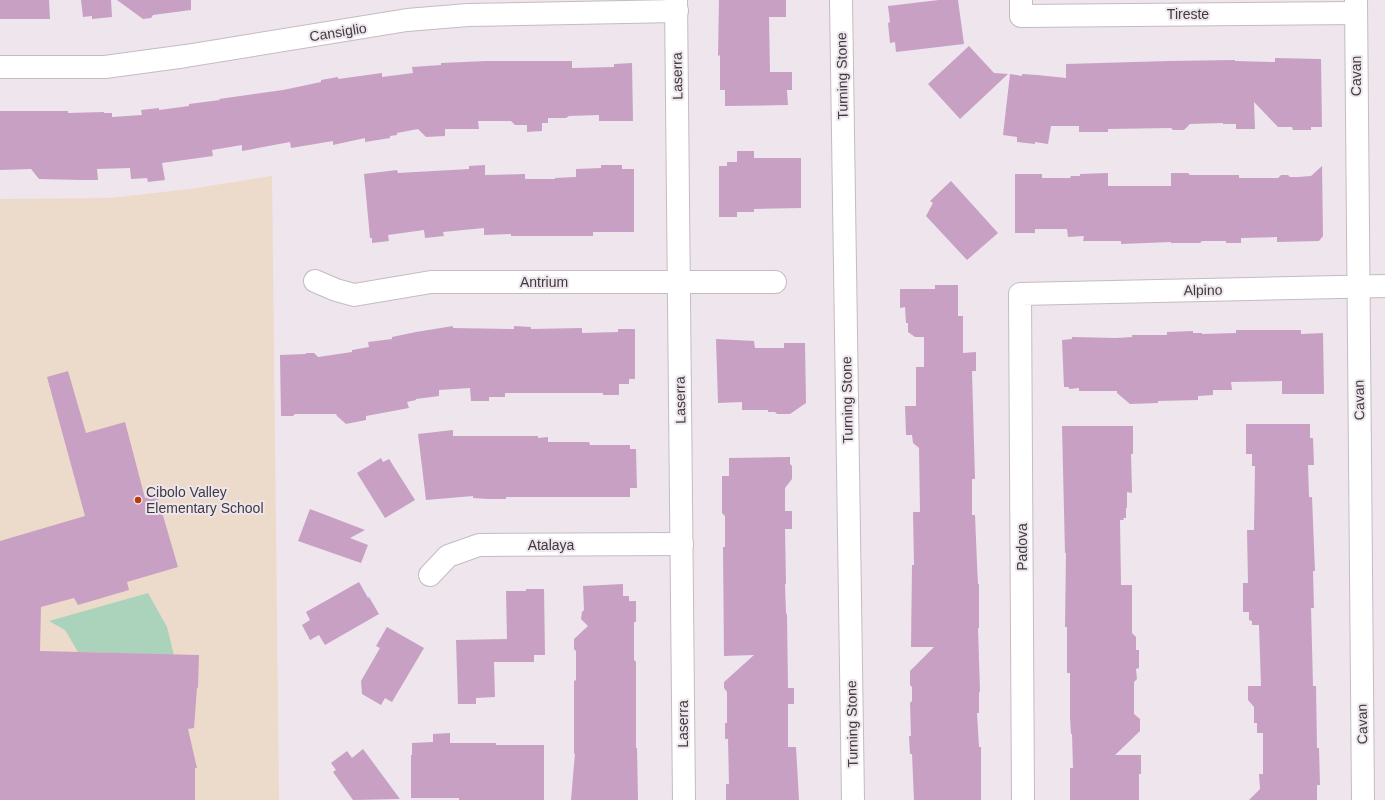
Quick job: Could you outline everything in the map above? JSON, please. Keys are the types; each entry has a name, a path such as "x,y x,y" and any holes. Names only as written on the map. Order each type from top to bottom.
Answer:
{"street":[{"name":"Turning Stone","path":"841,0 854,800"},
{"name":"Cansiglio","path":"0,67 105,67 186,56 407,20 468,15 676,5"},
{"name":"Laserra","path":"676,5 684,800"},
{"name":"Tireste","path":"1021,8 1356,6"},
{"name":"Cavan","path":"1356,6 1363,800"},
{"name":"Antrium","path":"315,281 336,290 354,295 430,282 775,282"},
{"name":"Alpino","path":"1020,294 1385,286"},
{"name":"Padova","path":"1020,294 1023,800"},
{"name":"Atalaya","path":"430,575 448,556 479,545 682,544"}],"shaded area":[{"name":"Cibolo Valley Elementary School","path":"272,176 279,800 0,800 0,199 110,198 190,189"}],"green space":[{"path":"148,593 167,627 174,655 78,652 65,630 49,621"}],"building":[{"path":"0,0 49,0 50,19 0,19"},
{"path":"81,0 111,0 112,17 92,19 92,16 83,17"},
{"path":"117,0 191,0 191,10 153,15 151,18 143,19"},
{"path":"719,0 786,0 786,17 769,17 770,72 792,72 792,90 787,90 788,105 725,106 725,90 720,90 720,55 718,56"},
{"path":"939,0 958,0 964,44 896,52 895,42 890,43 888,6"},
{"path":"969,46 994,73 1008,74 960,119 928,84"},
{"path":"1275,58 1321,59 1322,127 1311,127 1311,130 1293,130 1292,127 1278,127 1254,102 1255,129 1236,129 1236,124 1223,123 1190,124 1184,130 1173,130 1171,128 1108,129 1108,132 1079,132 1079,126 1051,126 1048,144 1017,142 1017,137 1003,135 1010,74 1066,78 1066,64 1235,60 1275,62"},
{"path":"487,61 572,61 572,68 614,67 614,64 632,63 633,121 599,121 599,115 548,118 548,123 542,123 542,131 527,132 527,125 515,125 511,121 478,121 479,129 445,129 445,136 426,137 418,129 397,133 397,135 390,136 390,138 365,142 365,138 333,145 333,141 291,148 290,142 242,151 242,145 212,150 213,156 162,163 165,180 148,182 147,178 131,179 130,168 97,169 98,180 39,179 31,169 0,170 0,111 68,111 68,113 104,112 112,113 112,117 142,115 141,110 159,108 159,110 189,106 189,104 283,90 338,77 338,79 382,73 382,77 413,73 412,67 441,65 441,63"},
{"path":"737,151 754,151 754,158 801,158 801,208 754,209 754,212 737,212 737,217 719,217 719,166 727,166 727,162 737,162"},
{"path":"485,165 485,175 525,174 525,179 576,177 576,169 601,168 601,165 622,165 622,169 634,169 634,232 593,232 593,236 511,236 511,234 484,235 484,228 443,232 444,236 425,238 424,230 388,235 389,241 372,243 372,238 370,238 364,174 397,170 398,173 469,169 469,166"},
{"path":"1322,166 1323,236 1319,241 1277,242 1277,237 1241,238 1241,243 1226,243 1226,241 1202,241 1200,243 1171,242 1121,244 1121,241 1083,241 1084,236 1068,237 1067,229 1035,229 1035,233 1015,233 1015,174 1042,174 1042,178 1070,178 1071,176 1080,176 1080,174 1108,173 1108,186 1171,186 1171,173 1188,173 1190,175 1239,175 1239,178 1278,178 1281,175 1288,175 1290,177 1311,176"},
{"path":"951,181 998,233 967,260 926,216 933,203 930,201"},
{"path":"935,285 958,285 958,316 963,316 963,353 976,352 976,371 972,371 975,479 972,479 972,515 975,515 979,584 978,628 980,692 979,713 977,713 979,747 981,747 981,800 914,800 912,754 910,754 909,736 911,736 910,703 912,701 910,671 934,647 911,647 912,565 914,565 913,512 920,512 919,448 913,443 912,435 906,435 905,406 916,406 916,367 924,367 924,337 915,337 908,332 905,307 900,308 900,289 935,289"},
{"path":"453,326 453,328 514,329 514,326 531,327 531,329 582,328 582,333 618,332 618,329 635,329 635,379 629,379 629,384 619,384 619,395 603,395 603,393 505,393 505,397 489,397 489,401 471,401 470,388 439,390 439,396 416,399 407,402 409,408 366,416 366,420 346,424 336,414 295,414 293,416 281,416 280,355 314,353 318,357 352,352 352,350 369,347 368,342 392,339 392,337"},
{"path":"1236,330 1301,330 1301,334 1323,333 1324,394 1282,394 1282,381 1231,382 1232,390 1213,390 1213,395 1198,396 1198,400 1158,401 1158,403 1130,404 1117,393 1117,391 1079,391 1079,388 1070,389 1068,387 1064,387 1062,340 1072,339 1072,337 1116,338 1132,337 1132,335 1167,335 1167,332 1193,331 1193,333 1202,334 1236,333"},
{"path":"716,339 754,341 755,348 784,348 784,343 805,343 806,403 790,414 777,414 775,412 768,412 768,410 742,410 742,402 718,403"},
{"path":"68,371 86,433 125,422 145,498 157,495 178,567 127,582 129,590 78,605 74,598 41,607 40,651 199,655 198,688 194,728 188,729 197,768 195,768 195,800 0,800 0,541 85,516 47,377"},
{"path":"1246,424 1310,424 1310,438 1313,438 1314,465 1308,465 1309,497 1312,497 1315,571 1313,571 1314,608 1311,608 1313,686 1316,686 1317,748 1319,748 1320,785 1317,785 1317,800 1249,800 1260,789 1259,774 1263,774 1263,733 1257,733 1257,723 1254,723 1254,707 1248,700 1248,686 1261,686 1259,625 1252,625 1252,621 1249,620 1249,612 1243,612 1243,583 1248,583 1247,530 1254,530 1255,466 1252,466 1252,454 1246,454"},
{"path":"1062,426 1133,426 1133,454 1131,454 1132,493 1127,492 1126,518 1123,518 1124,520 1120,520 1121,585 1132,585 1132,633 1136,637 1136,650 1139,650 1139,668 1136,669 1137,679 1134,682 1134,714 1140,719 1140,731 1115,755 1141,755 1139,800 1070,800 1070,768 1073,768 1070,717 1070,673 1067,673 1067,627 1065,627 1066,553"},
{"path":"453,430 453,436 538,436 538,438 548,437 548,442 589,442 590,445 630,445 630,449 636,449 637,488 630,488 630,497 506,497 506,499 488,499 473,498 473,496 426,500 418,434"},
{"path":"790,457 792,479 785,488 785,511 792,511 792,529 785,529 785,584 788,688 794,688 794,704 788,704 788,747 796,747 799,800 726,800 726,784 729,784 728,739 725,739 725,723 727,723 727,692 724,688 724,682 754,655 724,656 723,547 725,547 725,516 722,513 722,476 729,476 729,458"},
{"path":"381,458 383,462 389,459 415,500 385,518 357,473"},
{"path":"310,509 365,530 350,538 368,545 361,563 298,541"},
{"path":"359,582 379,614 325,645 319,635 310,640 302,625 310,620 306,612"},
{"path":"623,584 623,596 629,596 629,601 636,601 636,622 634,622 634,660 636,662 636,748 638,800 571,800 575,753 574,754 574,681 576,680 576,651 574,649 574,639 588,626 581,619 582,612 584,610 583,586"},
{"path":"526,589 544,589 545,655 534,655 534,662 494,662 495,697 476,698 476,704 458,704 456,640 507,639 506,591 526,591"},
{"path":"387,627 424,648 392,702 385,698 381,705 362,694 361,681 380,648 376,646"},
{"path":"450,733 450,743 544,745 544,800 459,800 459,798 411,798 412,743 433,742 433,734"},
{"path":"363,749 400,799 353,800 333,772 336,770 331,763 347,751 352,758"}],"place":[{"name":"Cibolo Valley Elementary School","path":"138,500"}]}
